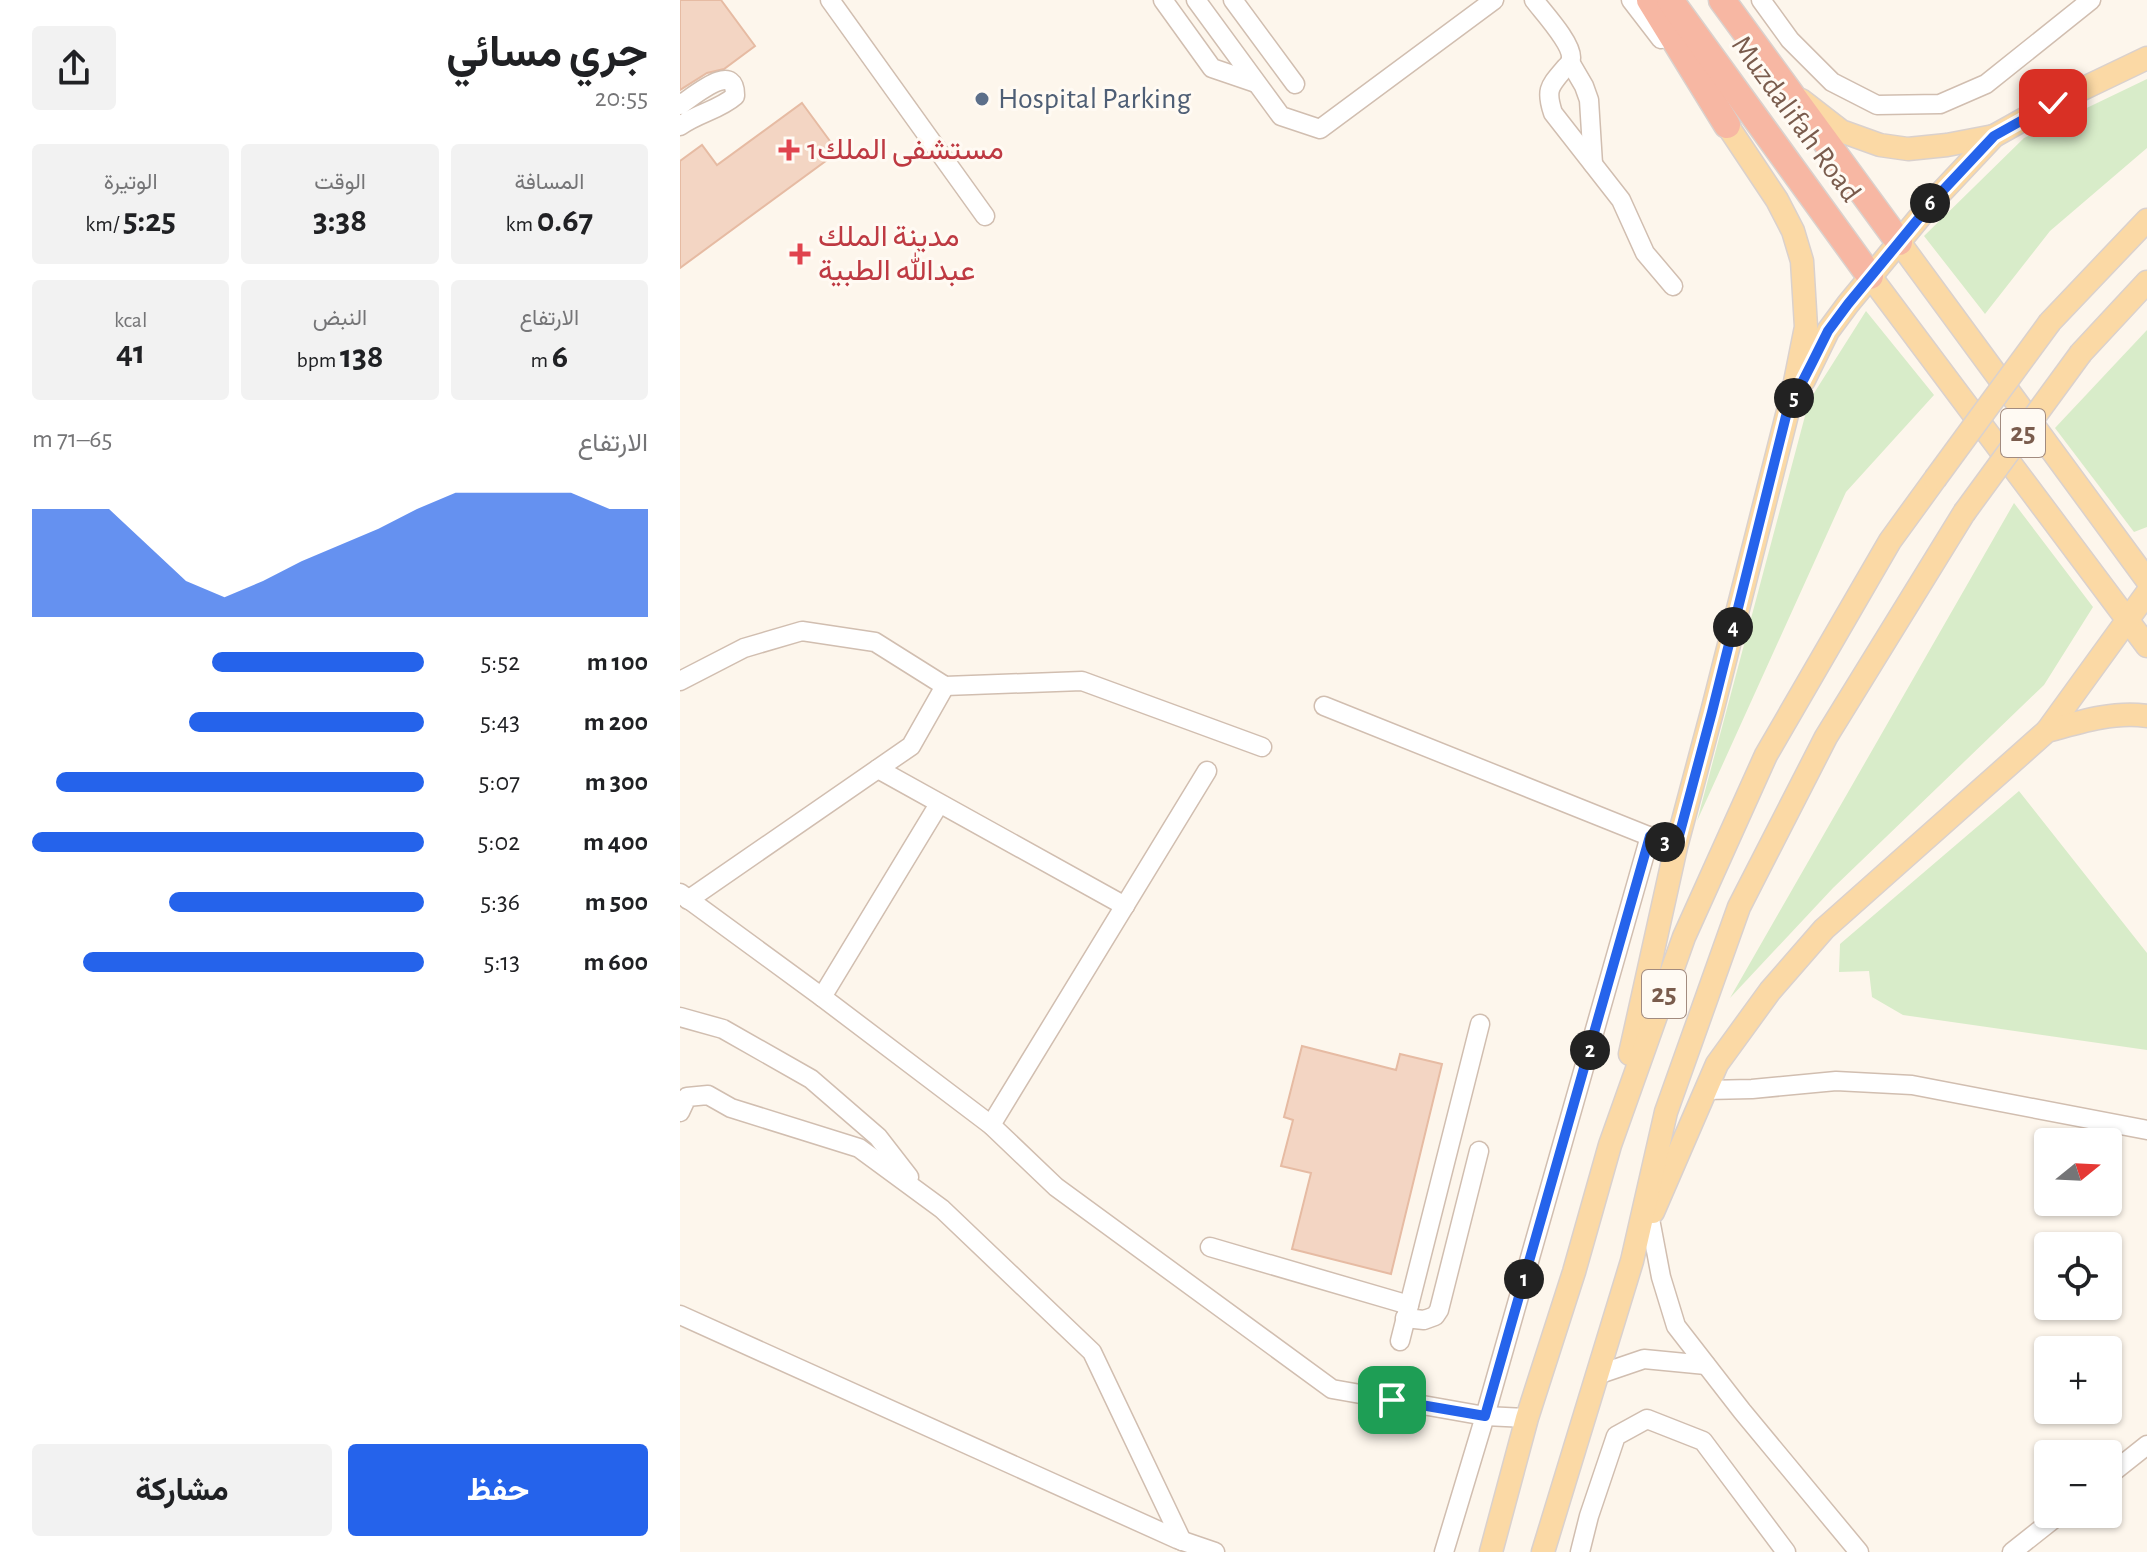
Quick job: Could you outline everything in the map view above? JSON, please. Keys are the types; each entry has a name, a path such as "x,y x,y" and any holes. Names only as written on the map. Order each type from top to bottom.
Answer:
{"highway":[{"path":"1650,0 1727,125"},
{"name":"Muzdalifah Road","path":"1670,0 1870,276"},
{"path":"1722,0 1899,242"},
{"path":"1740,0 1791,92"}],"main road":[{"path":"1787,412 1828,331 1933,201 1994,136 2053,103 2147,58"},
{"path":"1791,92 1841,131 1880,145 1908,149 1994,136"},
{"path":"1610,1145 1676,847 1806,327 1802,261 1793,231 1777,200 1727,125"},
{"name":"25","path":"1491,1552 1527,1418 1574,1272 1610,1145 1684,937 1766,755 1890,541 2050,322 2147,220"},
{"path":"1899,242 2147,580"},
{"path":"1870,276 2147,646"},
{"name":"25","path":"1543,1552 1632,1261 1666,1112 1739,907 1826,737 1964,513 2081,353 2147,282"},
{"path":"1632,1261 1717,1064 1770,991 1824,929 2047,731 2147,593"},
{"path":"2047,731 2084,720 2147,716"}],"street":[{"path":"830,0 985,216"},
{"path":"1163,0 1212,68 1256,83"},
{"path":"1196,0 1281,116 1320,129 1494,0"},
{"path":"1233,0 1295,84"},
{"path":"1534,0 1566,43 1571,55 1570,62 1550,86 1548,98 1553,113 1621,200 1645,253 1673,286"},
{"path":"1631,0 1727,125"},
{"path":"1761,0 1790,40 1832,82 1877,105 1940,104 1986,84 2091,0"},
{"path":"1570,62 1589,100 1593,164"},
{"path":"680,105 714,82 724,79 735,88 735,96 724,106 708,110 680,126"},
{"path":"680,681 744,648 802,631 875,642 945,686 1082,681 1262,747"},
{"path":"945,686 911,746 684,896 991,1125 1056,1187 1332,1389 1485,1416 1527,1418"},
{"path":"1324,706 1676,847"},
{"path":"878,769 1125,906"},
{"path":"991,1125 1207,771"},
{"path":"822,997 939,804"},
{"path":"1444,1552 1650,836"},
{"path":"680,1017 723,1029 811,1079 878,1137 925,1196"},
{"path":"1400,1341 1480,1024"},
{"path":"1706,1090 1836,1081 1912,1085 2147,1130"},
{"path":"680,1112 687,1097 708,1095 731,1108 859,1148 942,1209 1092,1352 1182,1541"},
{"path":"1210,1247 1407,1311 1424,1320 1435,1316 1439,1310 1479,1151"},
{"path":"1650,1219 1661,1277 1676,1326 1859,1552"},
{"path":"680,1315 1182,1541 1215,1552"},
{"path":"1597,1375 1644,1359 1706,1365"},
{"path":"1580,1552 1616,1436 1647,1419 1703,1441 1786,1552"},
{"path":"2122,1465 2147,1445"},
{"path":"2012,1552 2042,1528"}],"green space":[{"path":"2147,79 2147,148 2050,231 1985,314 1924,236 2024,138"},
{"path":"1866,311 1934,395 1846,492 1697,821 1809,401"},
{"path":"2147,330 2147,527 2134,532 2055,428"},
{"path":"2014,503 2093,607 2044,685 1833,888 1730,998"},
{"path":"2019,791 2147,953 2147,1050 1903,1015 1872,997 1869,971 1839,972 1840,944"}],"building":[{"path":"680,0 721,0 755,46 724,69 707,73 680,90"},
{"path":"802,103 838,152 680,268 680,161 702,145 717,165"},
{"path":"1302,1046 1396,1070 1400,1054 1442,1064 1391,1274 1292,1249 1311,1173 1281,1166 1293,1120 1284,1117"}],"place":[{"name":"Hospital Parking","path":"982,99"},
{"name":"مستشفى الملك1","path":"789,150"},
{"name":"مدينة الملك عبدالله الطبية","path":"800,254"}],"route":[{"path":"1392,1400 1485,1416 1650,836 1676,847 1787,412 1828,331 1933,201 1994,136 2053,103"}]}
